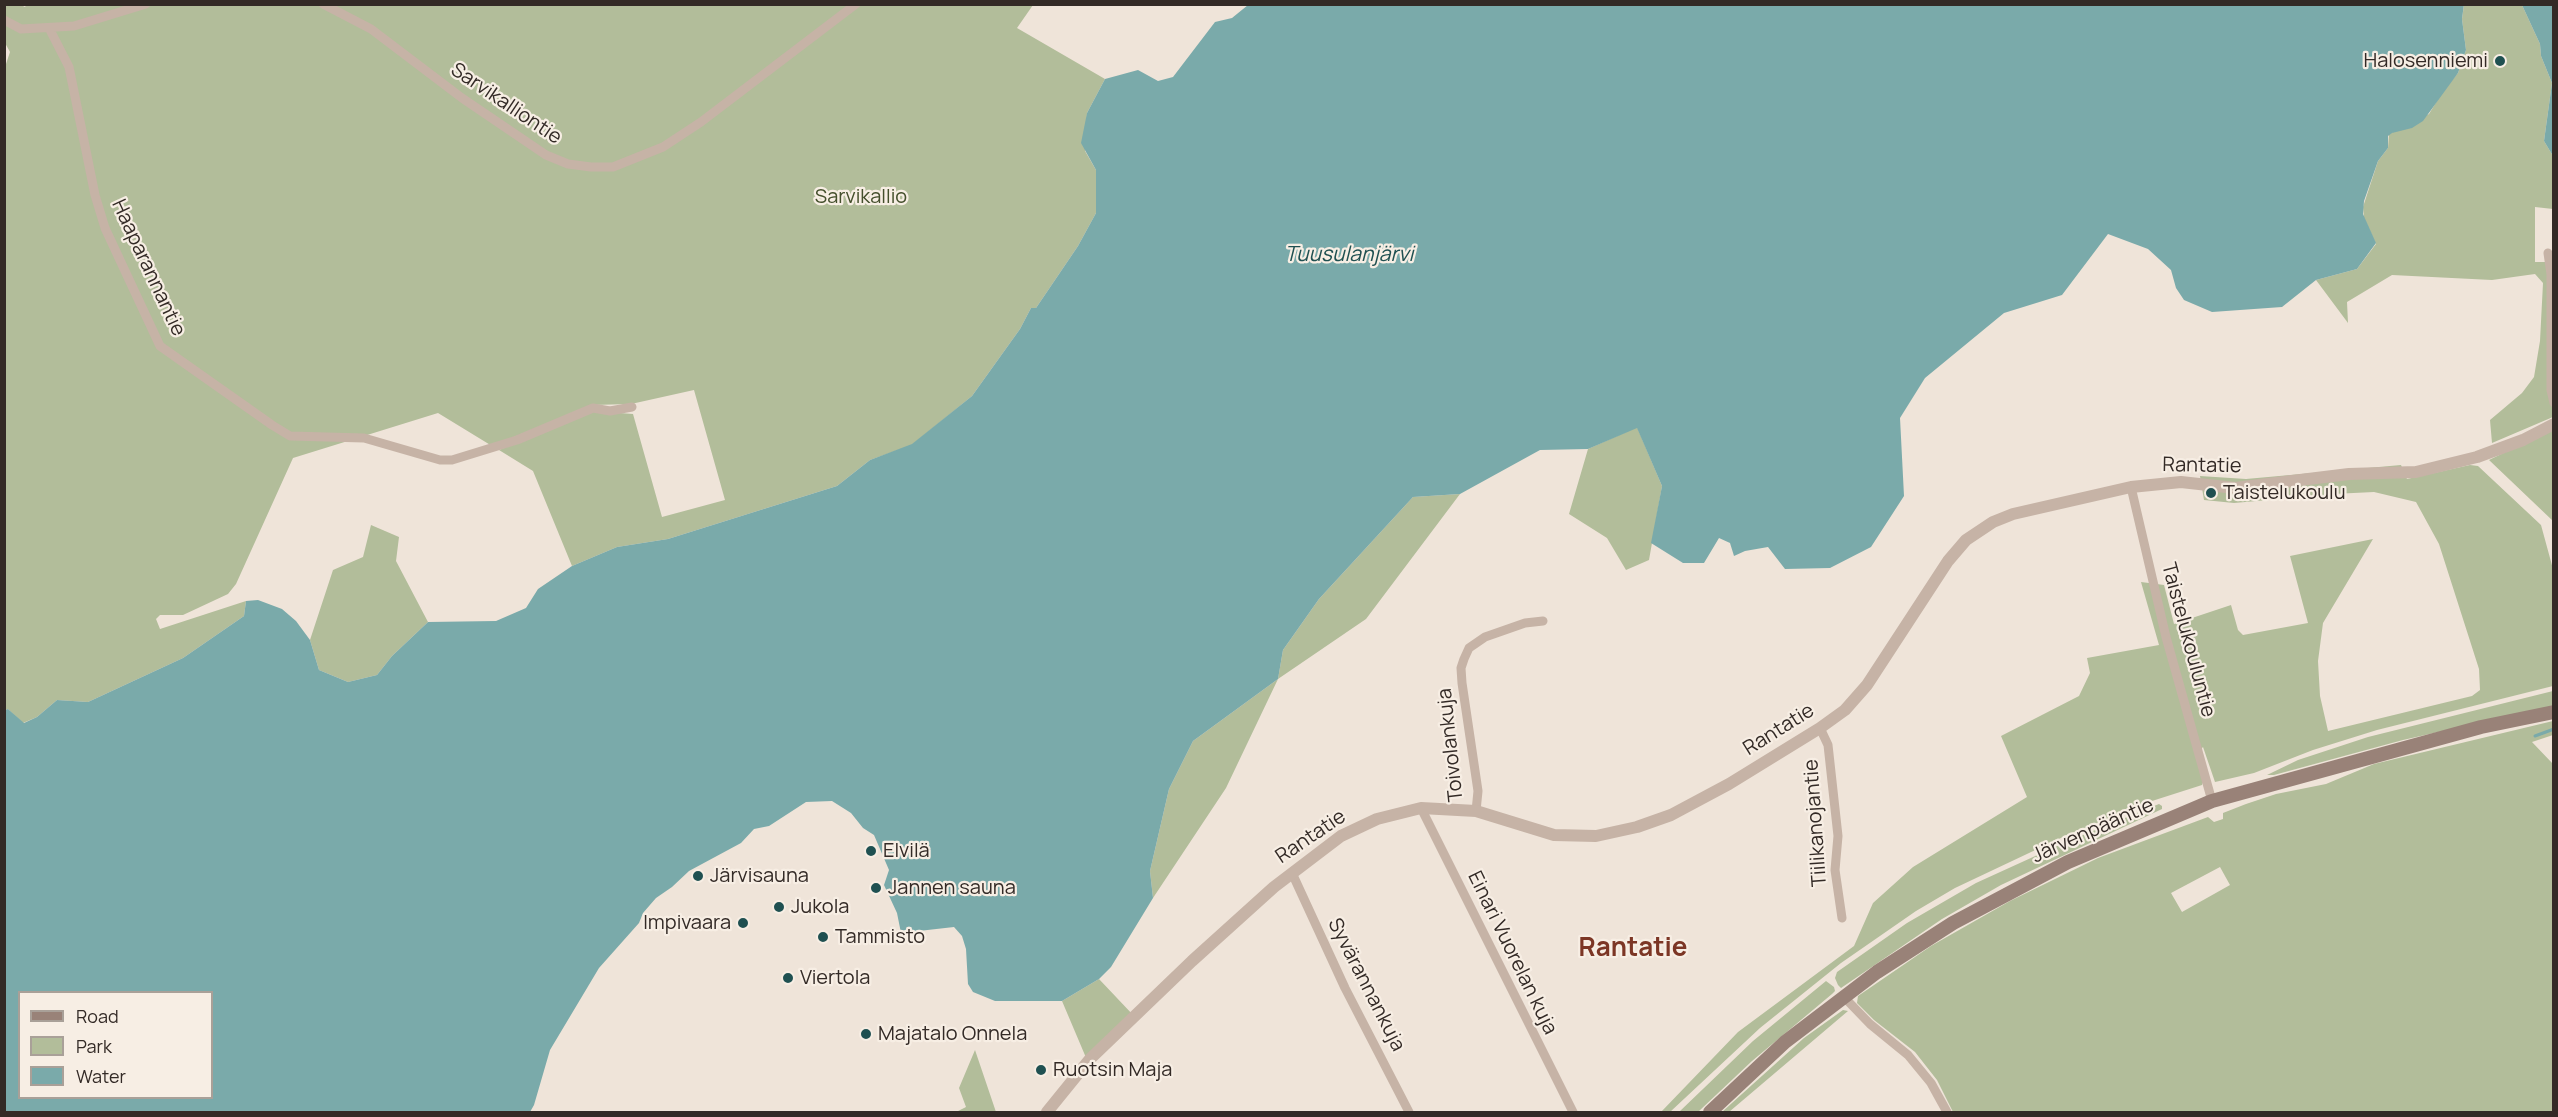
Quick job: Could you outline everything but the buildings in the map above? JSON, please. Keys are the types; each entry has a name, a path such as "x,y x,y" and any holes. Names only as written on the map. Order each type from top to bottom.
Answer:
{"main road":[{"name":"Järvenpääntie","path":"1710,1113 1785,1042 1843,996 1953,923 2019,886 2115,841 2212,801 2438,738 2553,712"}],"street":[{"path":"4,20 21,29 74,26 146,4"},
{"name":"Sarvikalliontie","path":"323,4 371,29 462,98 546,155 568,164 591,167 613,167 663,147 701,122 856,4"},
{"name":"Haaparannantie","path":"49,28 69,67 95,195 105,228 160,346 272,425 290,436 364,438 440,460 452,460 517,440 593,408 610,411 632,407"},
{"path":"2548,253 2551,273 2550,390 2553,403"},
{"name":"Rantatie","path":"1047,1113 1070,1081 1121,1028 1192,961 1292,873 1341,836 1377,819 1421,808 1476,811 1554,835 1596,836 1637,827 1680,810 1729,784 1820,728 1845,710 1867,685 1937,576 1966,540 1993,522 2013,514 2131,487 2181,482 2235,488 2349,474 2416,472 2477,457 2523,440 2553,424"},
{"name":"Taistelukouluntie","path":"2131,487 2166,638 2212,801"},
{"name":"Toivolankuja","path":"1476,811 1478,791 1462,683 1461,668 1464,659 1469,648 1485,637 1525,623 1543,621"},
{"name":"Tiilikanojantie","path":"1820,728 1828,746 1838,836 1835,870 1842,918"},
{"name":"Einari Vuorelan kuja","path":"1421,808 1573,1113"},
{"name":"Syvärannankuja","path":"1292,873 1345,988 1409,1113"},
{"path":"1843,996 1870,1024 1908,1055 1931,1083 1947,1113"}],"green space":[{"name":"Sarvikallio","path":"27,4 1033,5 1017,28 1105,79 1087,113 1085,151 1096,170 1096,213 1078,246 1036,308 1031,308 1020,329 972,396 912,445 870,460 837,486 668,539 617,547 572,566 533,471 499,450 594,411 633,414 662,517 725,500 694,390 631,404 592,405 492,446 438,413 293,458 236,584 228,594 183,615 160,615 156,619 160,629 246,601 244,616 183,658 88,702 57,700 37,717 23,723 8,709 5,710 4,70 10,52 5,43 5,5 25,7"},
{"name":"Halosenniemi","path":"2464,5 2522,5 2540,44 2541,56 2552,83 2544,141 2553,156 2553,209 2535,207 2535,262 2549,262 2554,305 2553,417 2492,443 2490,420 2522,393 2534,377 2540,341 2543,283 2535,274 2492,280 2392,275 2347,302 2348,323 2316,280 2357,269 2376,244 2364,218 2363,207 2378,161 2388,148 2389,134 2429,114 2443,91 2458,73 2466,50 2462,19"},
{"path":"1637,427 1662,486 1649,560 1626,570 1607,538 1569,514 1588,449"},
{"path":"2553,429 2553,521 2489,460"},
{"path":"2401,465 2407,479 2470,465 2478,466 2541,525 2553,569 2553,686 2377,730 2313,750 2254,773 2215,782 2203,747 2196,755 2202,785 2152,801 2065,836 1955,888 1916,911 1841,963 1760,1028 1670,1112 1661,1112 1738,1032 1854,946 1873,903 1913,867 2027,797 2001,736 2079,696 2090,673 2087,658 2159,645 2141,582 2164,585 2174,624 2231,605 2238,630 2243,635 2308,623 2290,556 2373,539 2323,623 2318,661 2320,696 2328,731 2472,696 2480,690 2479,669 2439,544 2416,502 2374,492 2333,494 2314,500 2291,498 2234,503 2204,500 2200,476 2246,479"},
{"path":"1460,494 1366,619 1278,679 1283,650 1319,599 1413,497"},
{"path":"371,525 399,537 396,561 428,622 392,656 377,675 348,682 319,670 310,640 333,570 363,557"},
{"path":"1278,679 1226,788 1153,898 1150,871 1169,789 1193,741"},
{"path":"2553,691 2553,706 2403,740 2267,775 2298,760 2368,737"},
{"path":"2553,721 2553,735 2532,742 2553,764 2553,1112 1953,1112 1937,1080 1915,1052 1874,1020 1857,1003 1858,996 1931,946 2010,901 2098,858 2208,817 2214,822 2223,819 2223,813 2276,794 2326,784 2374,764","holes":["2220,867 2230,885 2182,912 2171,893"]},
{"path":"2159,804 2162,809 2001,885 1942,919 1841,988 1838,985 1835,978 1837,972 1907,923 1976,883 2066,842"},
{"path":"1099,979 1134,1016 1087,1060 1062,1001"},
{"path":"1826,981 1834,987 1835,991 1832,994 1752,1061 1698,1112 1679,1112 1753,1041"},
{"path":"1843,1010 1848,1011 1729,1112 1722,1112 1804,1038"},
{"path":"975,1050 996,1112 956,1112 966,1107 959,1088"}],"water":[{"name":"Tuusulanjärvi","path":"2464,4 2462,19 2466,50 2458,73 2423,121 2412,128 2388,136 2388,148 2378,161 2364,201 2363,214 2376,243 2357,269 2316,280 2282,307 2212,312 2184,300 2176,288 2171,270 2148,249 2108,234 2062,295 2004,313 1925,378 1900,418 1904,496 1871,547 1830,568 1785,569 1768,547 1745,551 1734,556 1730,543 1719,538 1704,563 1683,563 1651,543 1662,486 1637,428 1588,449 1540,450 1460,494 1413,497 1319,599 1283,650 1278,679 1193,741 1169,789 1150,871 1153,898 1111,967 1099,979 1062,1001 995,1001 973,992 968,984 966,949 962,936 954,927 901,933 897,913 884,885 889,870 874,835 863,828 851,813 832,801 806,802 769,826 754,829 741,843 689,871 656,898 643,913 639,923 599,968 550,1050 530,1112 5,1112 5,710 8,709 24,723 37,717 57,700 88,702 183,658 244,616 246,601 258,600 282,609 296,621 310,640 319,670 348,682 377,675 392,656 428,622 496,621 526,608 538,589 572,566 617,547 668,539 837,486 870,460 912,444 972,396 1020,329 1031,308 1036,308 1078,246 1096,213 1096,170 1081,143 1087,113 1105,79 1138,70 1158,81 1173,77 1215,22 1232,18 1248,5"},
{"path":"2522,5 2553,5 2553,156 2544,141 2552,83 2541,56 2540,44"}],"waterway":[{"path":"2535,736 2554,729"}],"place":[{"name":"Halosenniemi","path":"2500,61"},
{"name":"Taistelukoulu","path":"2211,493"},
{"name":"Elvilä","path":"871,851"},
{"name":"Järvisauna","path":"698,876"},
{"name":"Jannen sauna","path":"876,888"},
{"name":"Jukola","path":"779,907"},
{"name":"Impivaara","path":"743,923"},
{"name":"Tammisto","path":"823,937"},
{"name":"Viertola","path":"788,978"},
{"name":"Majatalo Onnela","path":"866,1034"},
{"name":"Ruotsin Maja","path":"1041,1070"}],"district":[{"name":"Rantatie","path":"1633,949"}]}
